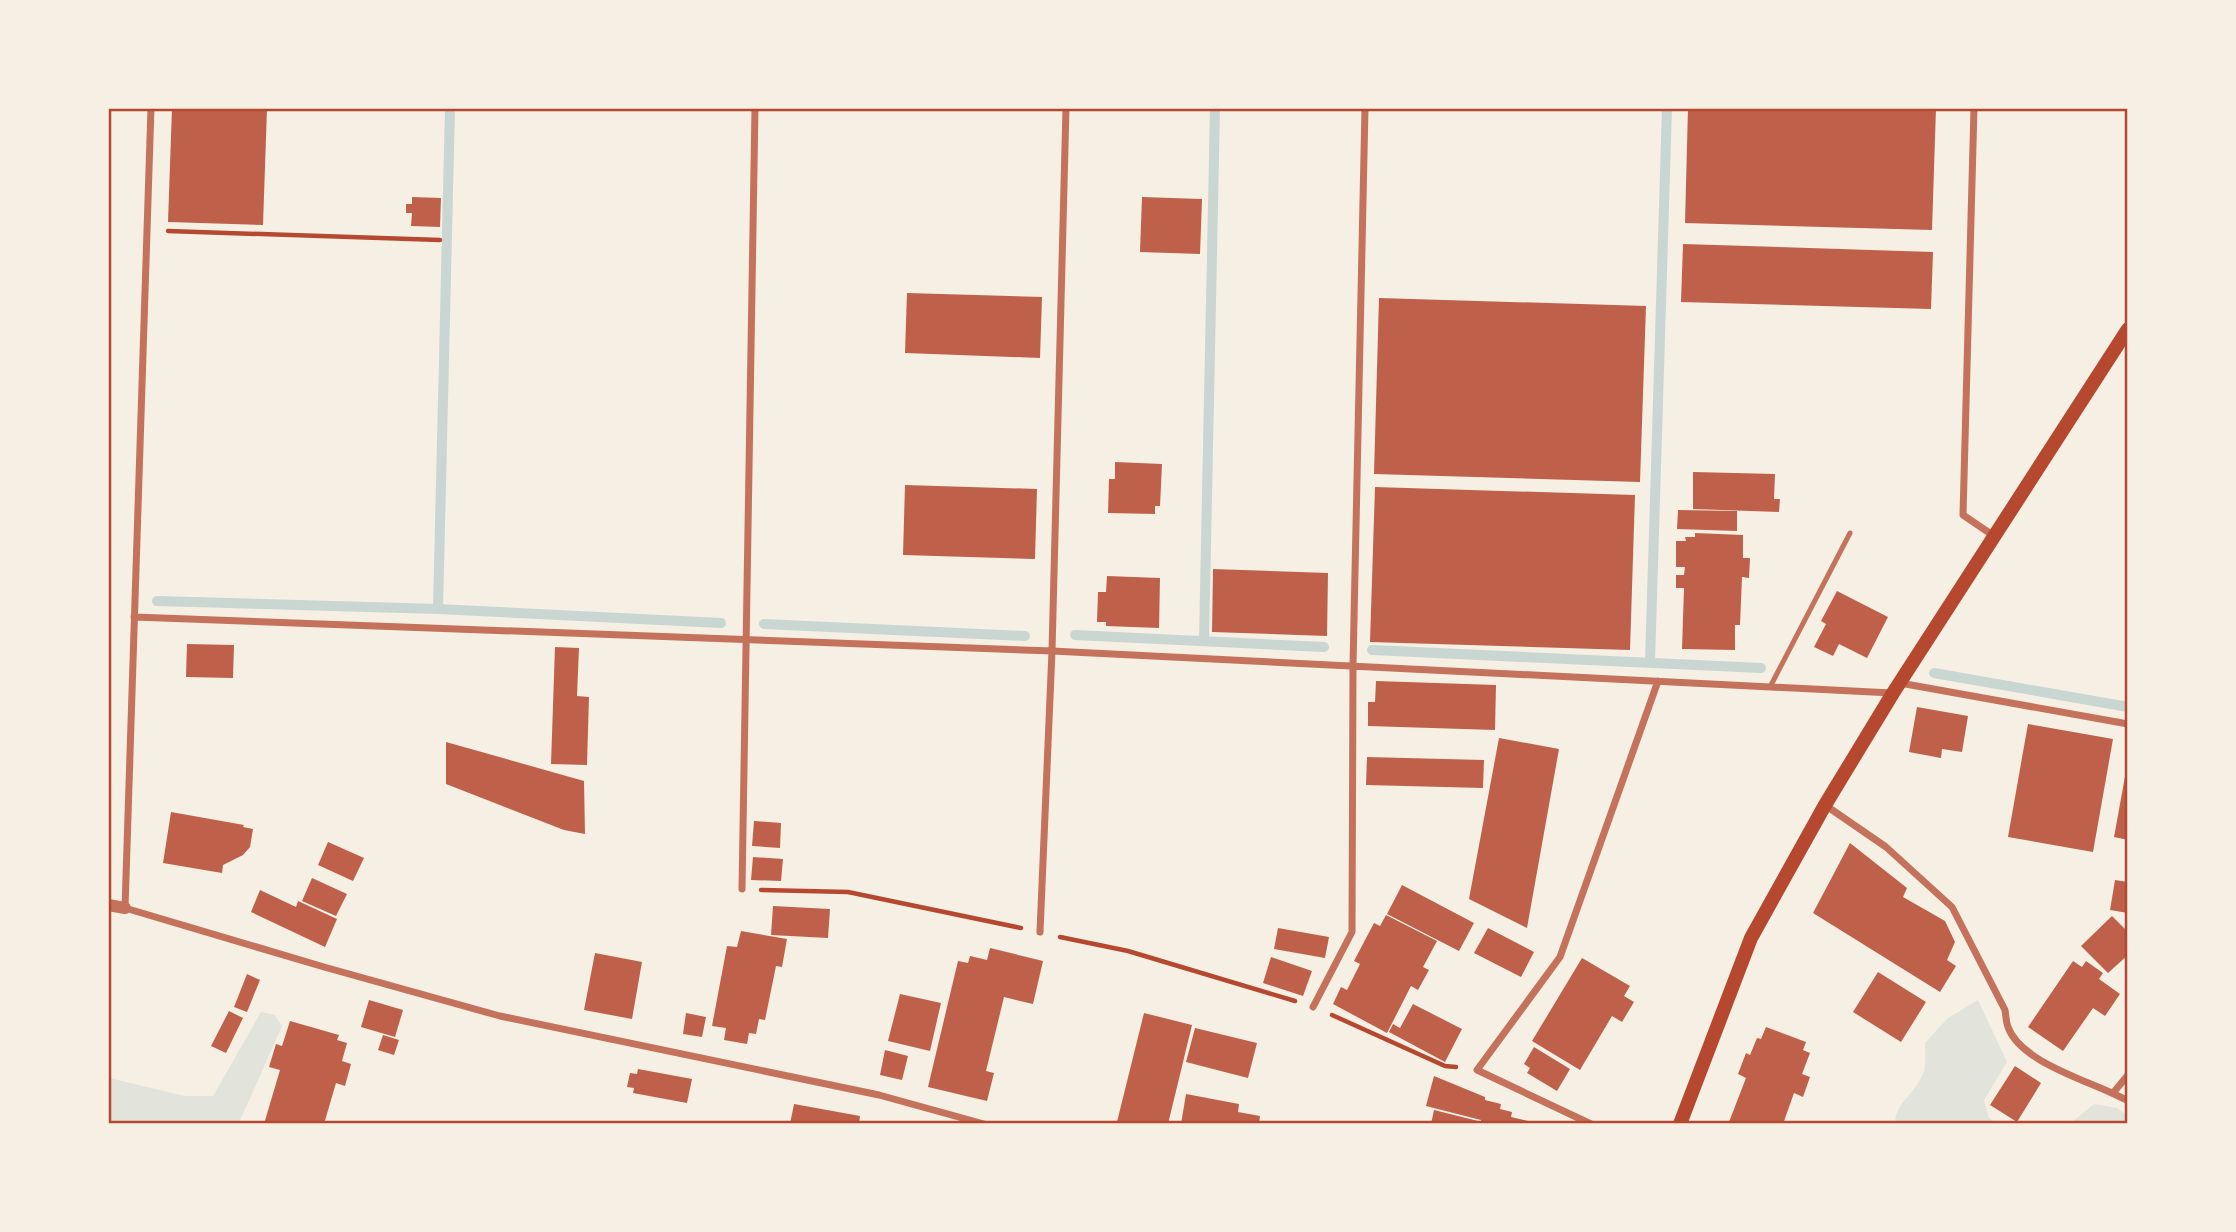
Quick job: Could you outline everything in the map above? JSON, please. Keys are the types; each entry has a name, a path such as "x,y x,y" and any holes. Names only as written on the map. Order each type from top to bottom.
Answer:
{"main road":[{"path":"1680,1124 1751,938 1825,805 1896,688 2127,329"}],"street":[{"path":"125,908 151,108"},
{"path":"742,889 755,108"},
{"path":"1040,932 1052,651 1066,108"},
{"path":"1314,1007 1352,932 1353,666 1365,108"},
{"path":"1973,108 1963,515 1995,537"},
{"path":"134,617 1052,651 1770,687 1896,688 2127,724"},
{"path":"1591,1124 1477,1070 1560,957 1658,681"},
{"path":"1825,805 1886,847 1952,907 2005,1010 2008,1029 2024,1048 2046,1064 2127,1101"},
{"path":"108,905 500,1016 879,1096 984,1124"},
{"path":"2113,1093 2127,1075"}],"lane":[{"path":"1770,687 1850,533"}],"path":[{"path":"147,231 440,240"},
{"path":"742,889 848,892 1128,951 1314,1007 1445,1066 1477,1070"}],"shaded area":[{"path":"1978,1000 2007,1062 1984,1100 1989,1118 1997,1123 1895,1123 1899,1109 1924,1071 1925,1043 1948,1018"},
{"path":"261,1012 275,1015 282,1026 239,1123 109,1123 109,1078 185,1096 213,1096"},
{"path":"2094,1104 2117,1108 2127,1115 2124,1123 2071,1123"}],"building":[{"path":"172,108 267,108 263,225 168,222"},
{"path":"1688,108 1936,108 1932,230 1685,223"},
{"path":"412,197 441,198 440,227 411,226 412,213 406,213 406,204 412,204"},
{"path":"1142,197 1202,199 1200,254 1140,252"},
{"path":"1683,244 1933,252 1931,309 1681,302"},
{"path":"907,293 1042,297 1040,358 905,353"},
{"path":"1379,298 1646,306 1640,482 1374,474"},
{"path":"1115,462 1162,464 1160,506 1155,506 1155,514 1108,513 1109,479 1115,479"},
{"path":"1693,472 1775,474 1774,499 1780,499 1779,512 1693,509"},
{"path":"905,485 1037,489 1035,559 903,555"},
{"path":"1375,487 1635,495 1630,650 1370,642"},
{"path":"1678,510 1737,511 1737,531 1677,529"},
{"path":"1695,533 1743,535 1743,558 1750,558 1749,578 1742,577 1740,625 1735,625 1735,650 1682,649 1684,588 1676,588 1676,575 1684,575 1685,567 1676,567 1676,541 1686,541 1685,537 1695,537"},
{"path":"1213,569 1328,573 1327,636 1212,632"},
{"path":"1107,576 1160,578 1159,628 1106,626 1106,622 1097,622 1098,592 1106,592"},
{"path":"1837,591 1888,617 1867,658 1839,644 1833,656 1814,647 1826,624 1821,621"},
{"path":"187,644 234,645 233,678 186,677"},
{"path":"555,647 579,648 577,696 589,697 587,765 551,764"},
{"path":"1376,681 1496,685 1495,730 1368,726 1368,702 1375,702"},
{"path":"1917,707 1968,716 1962,752 1942,749 1941,758 1909,752"},
{"path":"2028,724 2113,739 2093,852 2008,837"},
{"path":"1499,738 1559,749 1527,928 1469,899"},
{"path":"446,742 584,781 585,834 564,830 446,784"},
{"path":"1367,757 1484,760 1483,788 1366,785"},
{"path":"2128,771 2128,840 2114,837"},
{"path":"171,812 244,825 243,827 253,829 250,847 243,855 223,865 222,873 163,863"},
{"path":"754,821 781,823 780,848 752,846"},
{"path":"328,842 364,858 353,881 318,865"},
{"path":"1850,843 1907,888 1903,897 1945,921 1955,942 1947,960 1956,966 1940,992 1813,913"},
{"path":"753,857 783,859 781,881 751,880"},
{"path":"312,878 347,894 336,916 302,901"},
{"path":"2115,880 2128,882 2128,913 2110,910"},
{"path":"1402,885 1474,923 1459,951 1387,914"},
{"path":"260,890 296,907 298,901 337,919 325,947 251,912"},
{"path":"773,906 830,909 828,938 771,935"},
{"path":"1386,915 1437,941 1423,967 1429,970 1418,990 1411,986 1387,1033 1333,1004 1341,987 1347,990 1360,964 1354,961 1374,923 1380,926"},
{"path":"2112,916 2128,932 2128,955 2108,973 2081,946"},
{"path":"1278,928 1329,937 1325,958 1274,949"},
{"path":"1488,928 1534,952 1521,977 1474,953"},
{"path":"741,931 787,939 782,967 776,966 765,1020 759,1019 756,1034 749,1033 747,1044 724,1040 726,1028 712,1026 727,946 737,947"},
{"path":"990,948 1043,961 1033,1004 1004,997 986,1071 994,1073 987,1101 928,1087 958,961 968,963 970,956 987,960"},
{"path":"595,953 642,962 632,1019 584,1010"},
{"path":"1271,957 1312,971 1303,996 1263,983"},
{"path":"1582,958 1630,986 1624,996 1634,1002 1622,1022 1612,1016 1580,1070 1532,1041"},
{"path":"2073,961 2082,967 2086,961 2103,973 2099,979 2120,994 2105,1016 2093,1008 2063,1051 2028,1027"},
{"path":"1878,972 1926,1002 1901,1042 1853,1012"},
{"path":"247,974 260,980 247,1012 234,1007"},
{"path":"900,994 941,1003 930,1051 888,1041"},
{"path":"369,1000 403,1010 395,1037 361,1027"},
{"path":"1413,1004 1462,1029 1445,1062 1389,1032 1393,1024 1400,1028"},
{"path":"229,1011 243,1018 226,1053 211,1046"},
{"path":"686,1013 706,1017 702,1037 683,1034"},
{"path":"1144,1013 1192,1025 1168,1124 1117,1122"},
{"path":"290,1021 339,1035 337,1040 347,1043 342,1061 351,1064 345,1086 336,1083 324,1124 264,1124 280,1070 269,1067 276,1044 282,1046"},
{"path":"1766,1027 1806,1042 1803,1050 1810,1053 1802,1074 1810,1077 1803,1097 1794,1093 1783,1124 1732,1124 1729,1122 1746,1078 1738,1074 1746,1053 1750,1055 1757,1038 1761,1039"},
{"path":"1195,1028 1257,1043 1248,1078 1186,1062"},
{"path":"383,1035 399,1040 394,1055 378,1050"},
{"path":"1534,1047 1570,1069 1557,1091 1527,1073 1530,1068 1524,1064"},
{"path":"885,1050 908,1056 902,1080 880,1075"},
{"path":"2015,1066 2041,1083 2017,1122 1990,1105"},
{"path":"638,1069 692,1079 687,1103 633,1093 634,1088 627,1087 630,1073 637,1074"},
{"path":"1434,1076 1485,1097 1485,1100 1501,1104 1500,1109 1512,1112 1511,1117 1528,1121 1528,1124 1480,1124 1481,1120 1426,1106"},
{"path":"1186,1094 1239,1104 1238,1112 1260,1116 1259,1124 1181,1124"},
{"path":"794,1104 860,1116 859,1124 790,1124"},
{"path":"1434,1110 1478,1121 1477,1124 1431,1124"}],"waterway":[{"path":"438,609 450,108"},
{"path":"1204,641 1215,108"},
{"path":"1650,662 1667,108"},
{"path":"157,601 438,609 721,623"},
{"path":"764,624 1025,636"},
{"path":"1075,635 1324,647"},
{"path":"1372,650 1761,668"},
{"path":"1934,673 2128,707"}]}
